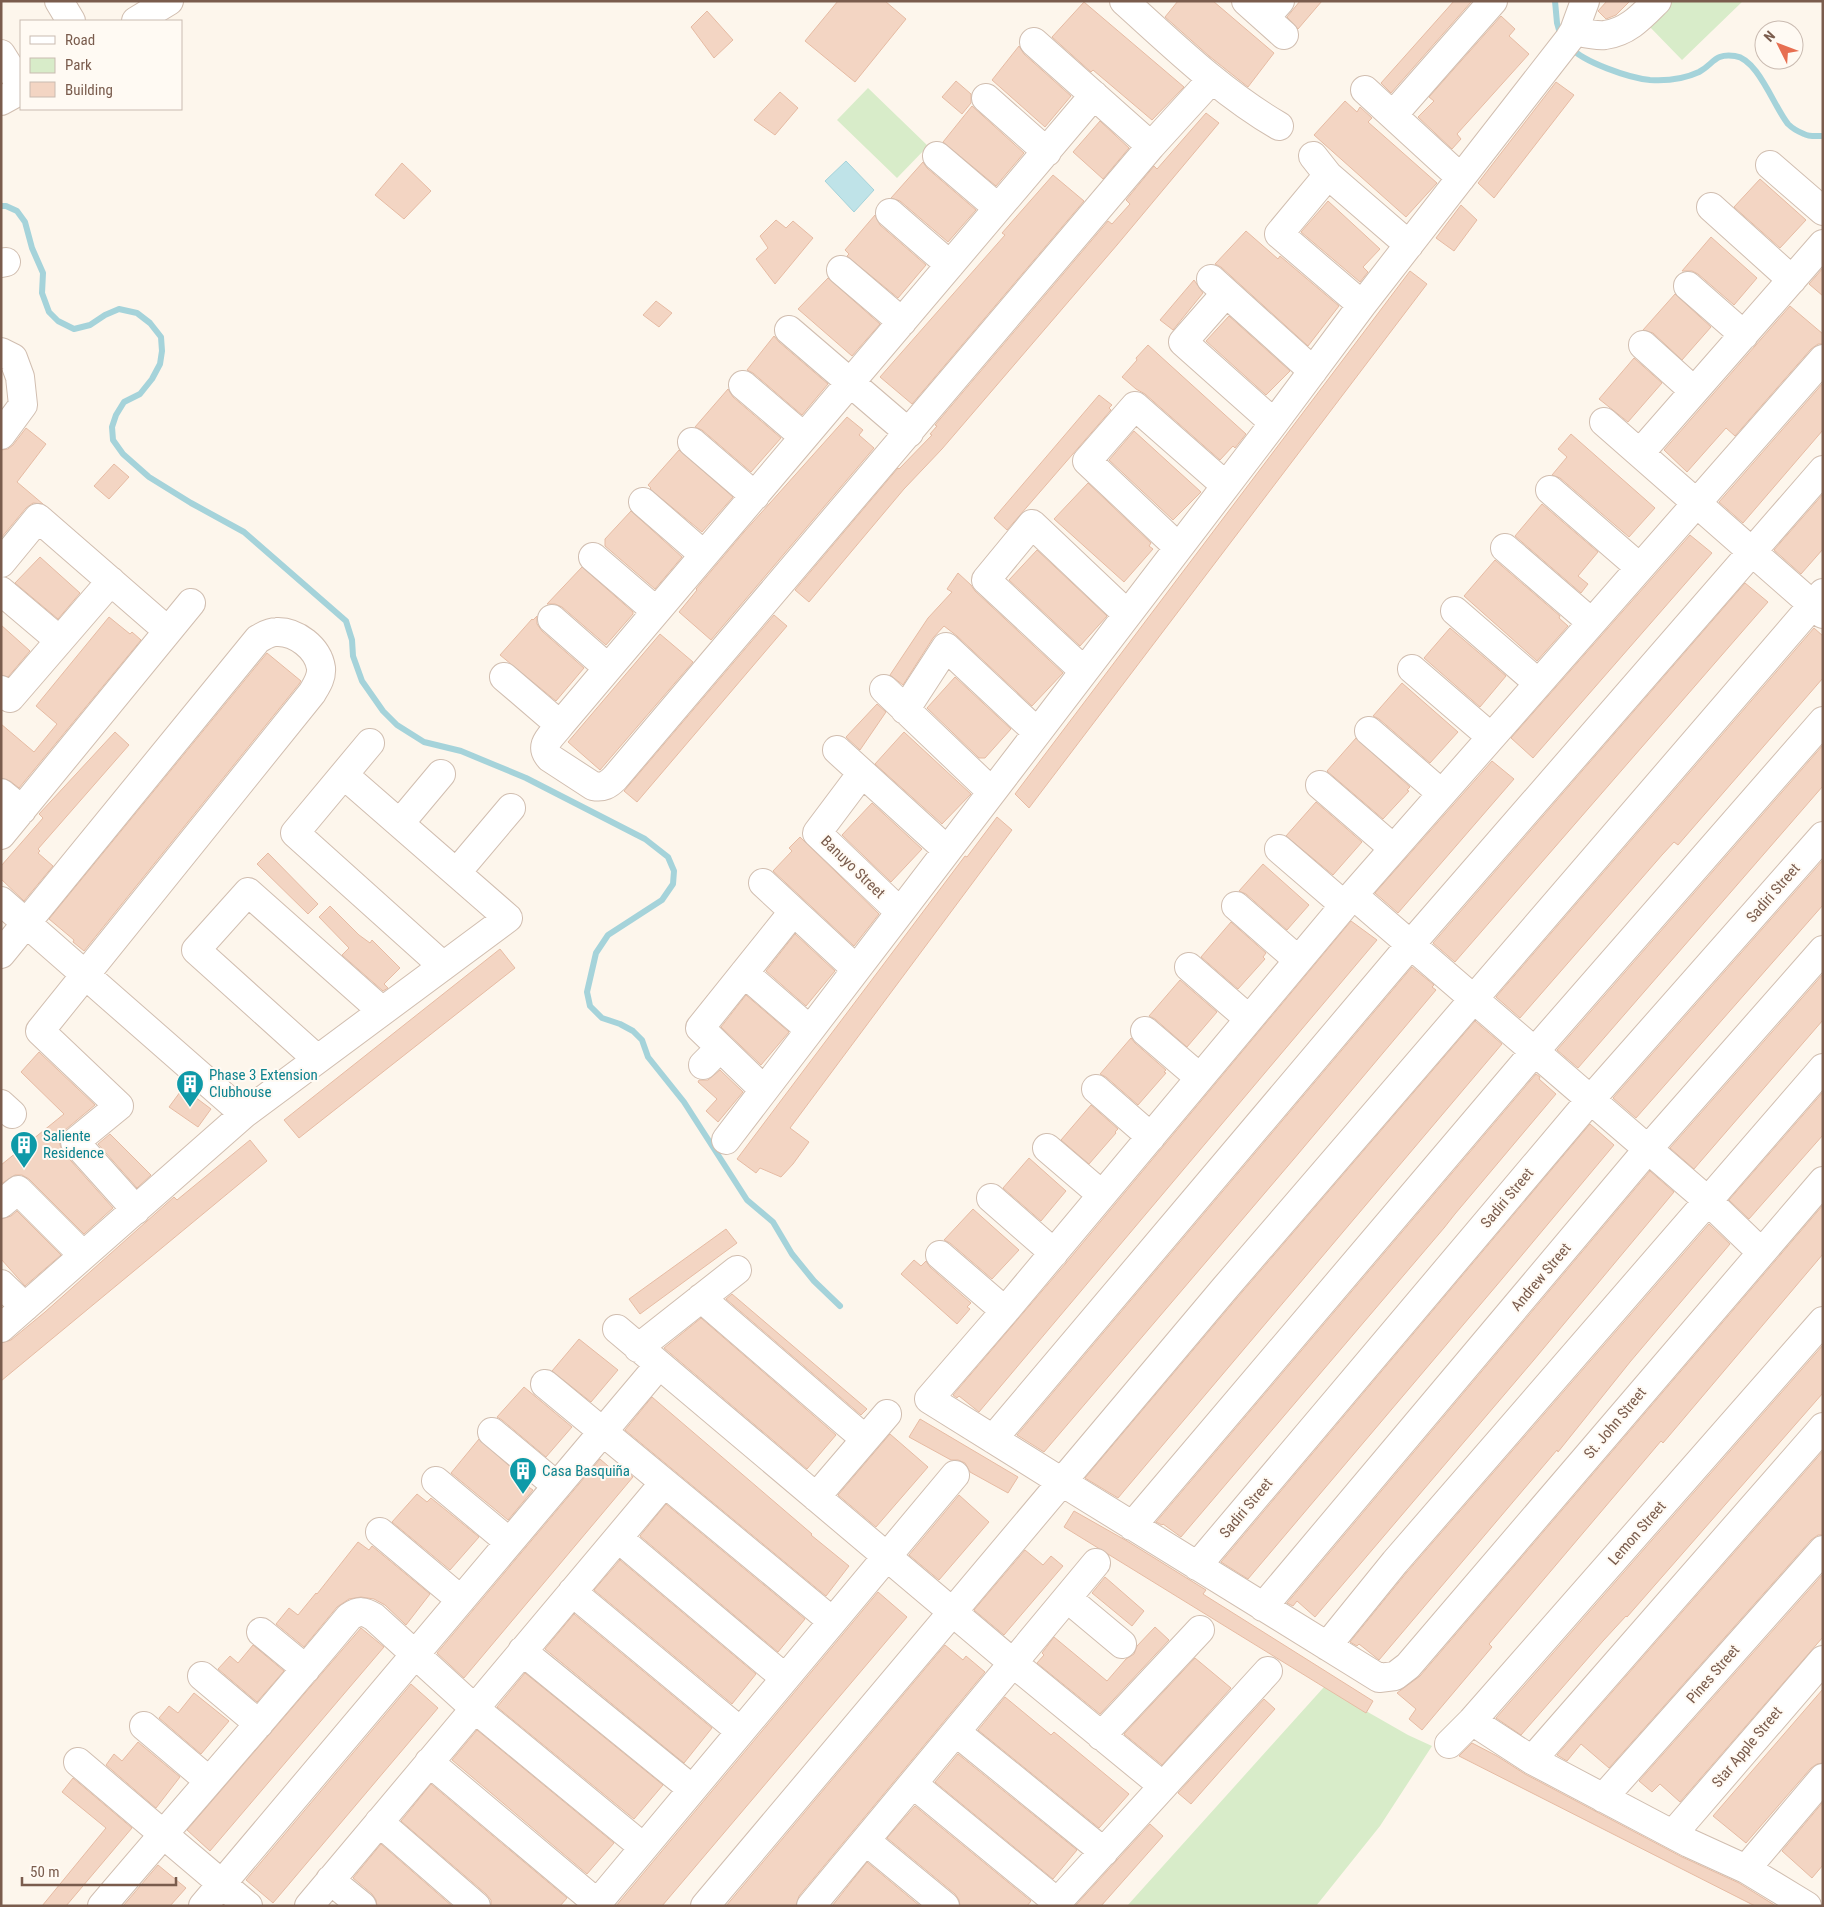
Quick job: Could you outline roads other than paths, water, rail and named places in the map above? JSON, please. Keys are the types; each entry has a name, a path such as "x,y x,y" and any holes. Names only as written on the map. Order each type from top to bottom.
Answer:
{"street":[{"path":"59,1 70,20"},
{"path":"1393,115 1493,1"},
{"path":"726,1140 1362,305 1571,35 1586,1"},
{"path":"1571,35 1615,33 1630,27 1657,1"},
{"path":"1135,5 1212,79 1245,105 1279,126"},
{"path":"1034,42 1151,146"},
{"path":"1,54 20,84"},
{"path":"1094,95 560,725 547,741 544,749 550,758 592,786 600,788 609,784 1151,146 1212,79"},
{"path":"1366,90 1461,178"},
{"path":"1,101 20,91"},
{"path":"986,98 1047,152"},
{"path":"937,156 998,208"},
{"path":"1770,165 1823,211"},
{"path":"1362,305 1279,234 1321,166 1409,245"},
{"path":"1711,207 1792,280"},
{"path":"890,213 950,266"},
{"path":"1640,453 1823,244"},
{"path":"841,270 902,322"},
{"path":"1274,423 1183,342 1219,286 1313,371"},
{"path":"1688,286 1744,334"},
{"path":"789,330 909,433"},
{"path":"1643,345 1694,391"},
{"path":"1,352 13,358 20,377 23,405 1,435"},
{"path":"1823,359 1348,900 1005,1311 929,1399 1327,1646 1395,1562 1823,1068"},
{"path":"743,385 804,437"},
{"path":"1178,547 1087,461 1135,406 1225,485"},
{"path":"704,1906 1225,1288 1474,998 1819,604 1752,552 1604,422"},
{"path":"692,442 754,496"},
{"path":"993,1439 1411,944 1823,470"},
{"path":"1550,490 1639,567"},
{"path":"643,502 704,555"},
{"path":"1,563 38,518 168,631"},
{"path":"1084,671 986,580 1032,524 1127,614"},
{"path":"1505,548 1591,622"},
{"path":"593,556 656,612"},
{"path":"1,690 10,698 111,581"},
{"path":"1,591 60,640"},
{"path":"1,836 191,603"},
{"path":"1456,611 1538,683"},
{"path":"552,619 608,668"},
{"path":"1,954 258,639 269,633 278,632 300,638 309,645 321,668 319,682 312,694 40,1030 119,1106 75,1142 136,1210"},
{"path":"905,710 946,647 1037,732"},
{"path":"1412,669 1491,737"},
{"path":"504,677 560,725"},
{"path":"884,689 992,792"},
{"path":"1132,1526 1535,1051 1823,721"},
{"path":"1369,731 1441,793"},
{"path":"370,743 295,833 443,966"},
{"path":"837,750 947,850"},
{"name":"Banuyo Street","path":"862,773 817,833 900,912"},
{"path":"400,824 441,774"},
{"path":"1,1328 244,1114 508,918 344,775"},
{"path":"1320,785 1393,848"},
{"path":"1,793 22,810"},
{"path":"457,872 511,808"},
{"name":"Sadiri Street","path":"1197,1566 1591,1099 1823,836"},
{"path":"1279,849 1411,944 1707,1200 1761,1252"},
{"path":"763,883 856,969"},
{"path":"317,1059 196,950 248,892 382,1011"},
{"path":"1,901 244,1114"},
{"path":"1236,906 1298,960"},
{"path":"764,1090 711,1056 700,1028 793,912"},
{"name":"Andrew Street","path":"1263,1607 1648,1149 1823,950"},
{"path":"1188,967 1249,1019"},
{"path":"744,973 810,1030"},
{"path":"1145,1031 1200,1078"},
{"path":"1096,1089 1151,1137"},
{"path":"1047,1148 1102,1195"},
{"name":"St. John Street","path":"1327,1646 1380,1678 1395,1676 1408,1666 1823,1180"},
{"path":"1,1204 18,1190 83,1256"},
{"path":"991,1198 1054,1252"},
{"path":"940,1255 1005,1311"},
{"path":"638,1348 737,1270"},
{"path":"1,1284 25,1307"},
{"path":"701,1298 865,1439"},
{"name":"Lemon Street","path":"1449,1744 1472,1721 1823,1321"},
{"path":"617,1329 952,1612 1163,1786"},
{"path":"203,1906 659,1365"},
{"path":"545,1384 832,1621"},
{"path":"816,1497 887,1414"},
{"path":"1532,1760 1823,1427"},
{"path":"492,1432 557,1486"},
{"path":"430,1762 596,1904 955,1475"},
{"path":"436,1482 509,1542"},
{"path":"309,1906 664,1483"},
{"path":"380,1532 461,1600"},
{"path":"618,1538 785,1678"},
{"name":"Pines Street","path":"1603,1798 1823,1550"},
{"path":"819,1903 866,1841 1096,1563"},
{"path":"572,1592 740,1731"},
{"path":"1067,1598 1122,1644"},
{"path":"102,1906 349,1617 357,1611 365,1611 374,1617 474,1708 643,1847"},
{"path":"1101,1736 1200,1630"},
{"path":"261,1632 306,1669"},
{"path":"522,1651 692,1789"},
{"name":"Star Apple Street","path":"1673,1834 1823,1660"},
{"path":"913,1784 1056,1904 1268,1671"},
{"path":"202,1676 259,1724"},
{"path":"1472,1721 1532,1760 1673,1834 1746,1869 1807,1906"},
{"path":"144,1726 209,1781"},
{"path":"956,1732 1104,1852"},
{"path":"78,1762 248,1906"},
{"path":"1746,1869 1823,1778"},
{"path":"378,1822 476,1906"},
{"path":"866,1841 945,1906"},
{"path":"330,1880 362,1906"},
{"path":"1813,1906 1823,1895"}],"water":[{"path":"846,161 874,190 854,212 825,181"}],"waterway":[{"path":"1555,1 1557,23 1561,37"},
{"path":"1570,47 1576,53 1595,64 1630,76 1650,80 1681,78 1699,72 1718,58 1728,55 1735,56 1743,59 1758,74 1788,124 1806,135 1823,136"},
{"path":"1,206 17,211 25,222 32,248 43,273 42,293 49,312 58,321 74,329 90,325 105,315 119,309 137,313 150,323 161,337 162,351 160,364 152,379 140,394 124,402 116,415 112,427 113,440 123,454 149,477 244,532 346,621 352,640 353,656 362,681 383,711 397,725 424,742 461,751 526,778 645,839 668,857 674,871 673,884 662,900 608,935 596,953 587,992 590,1006 602,1018 633,1031 642,1040 648,1057 684,1102 747,1200 773,1222 792,1254 814,1281 840,1306"}],"place":[{"name":"Phase 3 Extension Clubhouse","path":"190,1108"},
{"name":"Saliente Residence","path":"24,1169"},
{"name":"Casa Basquiña","path":"523,1495"}]}
